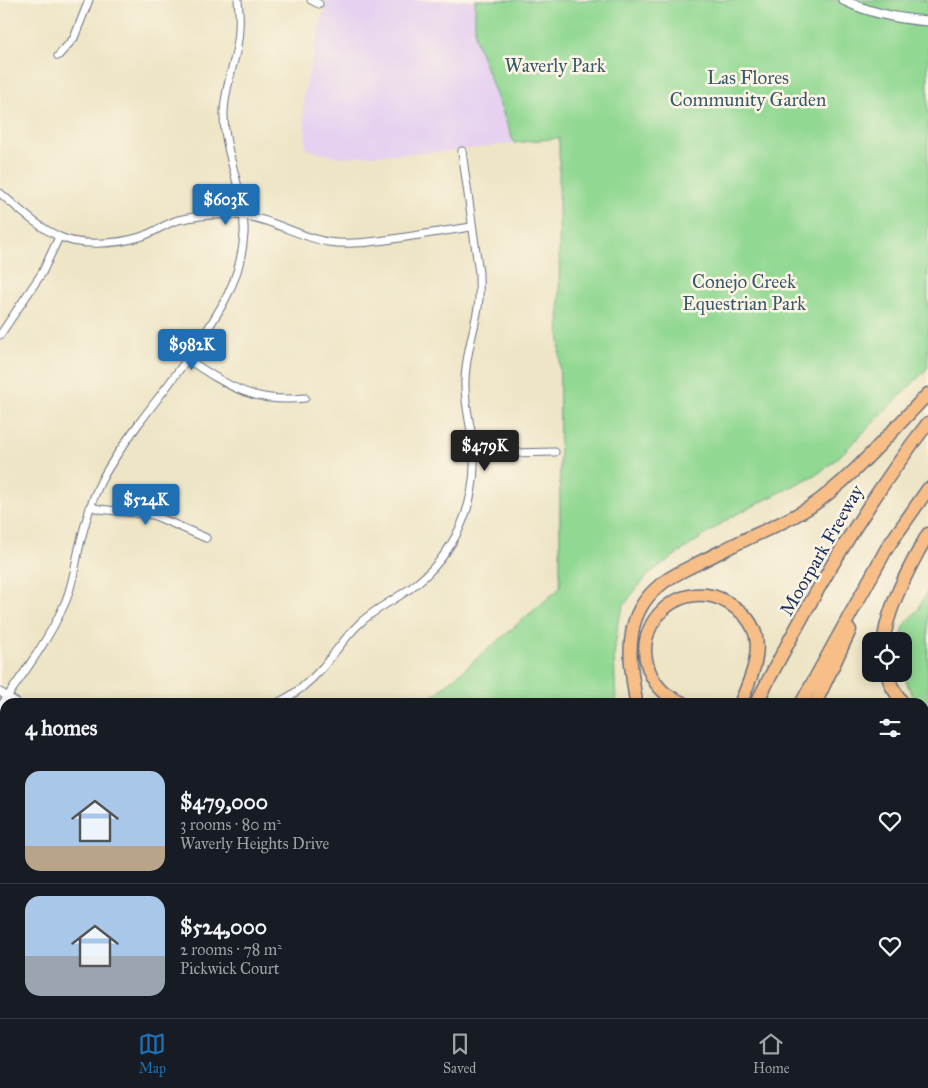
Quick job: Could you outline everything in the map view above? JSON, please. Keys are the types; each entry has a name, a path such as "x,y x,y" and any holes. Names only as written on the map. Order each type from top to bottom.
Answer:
{"highway":[{"path":"636,698 630,651 632,634 635,619 641,606 650,594 671,577 741,541 771,529 811,506 852,472 928,394"},
{"name":"Moorpark Freeway","path":"759,698 812,600 874,496 928,423"},
{"path":"804,698 887,548 928,489"},
{"path":"818,698 907,518"},
{"path":"886,632 892,608 914,559 928,534"},
{"path":"671,698 655,682 649,671 645,648 647,636 653,620 663,609 676,600 692,595 706,595 730,604 746,617 756,635 756,662 742,698"},
{"path":"890,682 899,698"}],"street":[{"path":"58,56 74,38 89,0"},
{"path":"7,696 38,652 64,605 72,584 90,506 102,480 118,452 219,313 233,287 242,252 244,232 239,191 229,156 224,112 225,97 240,30 238,0"},
{"path":"311,0 319,4"},
{"path":"843,0 869,11 889,16 928,21"},
{"path":"286,698 300,690 315,676 343,640 371,612 403,594 428,572 444,555 455,538 467,512 474,472 474,454 466,402 466,358 478,308 479,274 462,151"},
{"path":"0,193 40,226 59,237 78,241 118,242 141,236 176,221 196,216 243,215 272,222 312,238 338,243 368,242 471,227"},
{"path":"0,335 42,273 59,237"},
{"path":"187,359 230,386 246,393 260,397 287,400 305,398"},
{"path":"474,454 555,452"},
{"path":"90,506 99,509 153,516 206,538"},
{"path":"0,692 10,698"}],"shaded area":[{"path":"327,0 475,0 475,38 514,143 456,151 337,157 306,149 303,96"}],"green space":[{"name":"Conejo Creek Equestrian Park","path":"475,0 928,0 928,368 838,458 819,473 731,517 651,572 624,605 618,622 614,656 616,698 431,698 560,588 559,138 514,143 475,38"},
{"path":"928,589 928,698 915,698 906,682 912,682 912,632 903,632 905,624 918,610"}],"park label":[{"name":"Waverly Park","path":"555,65"},
{"name":"Las Flores Community Garden","path":"748,88"}]}
